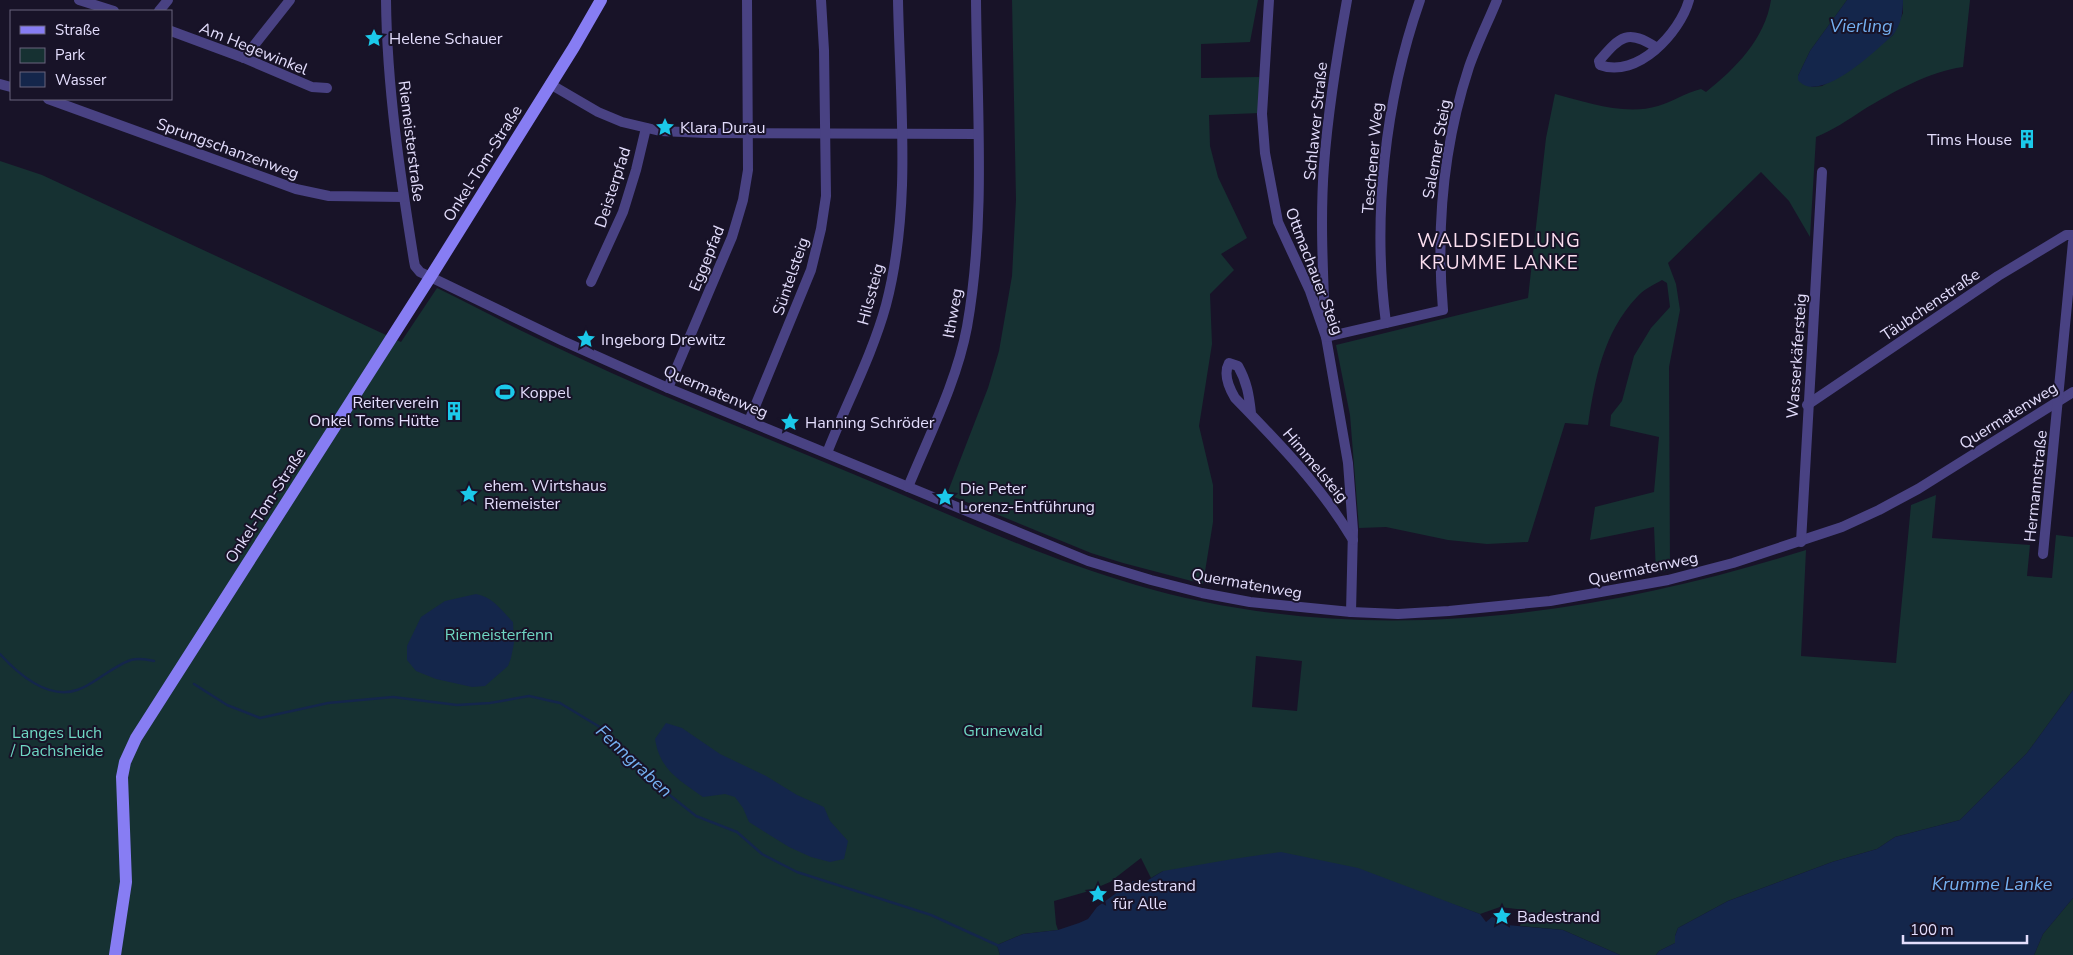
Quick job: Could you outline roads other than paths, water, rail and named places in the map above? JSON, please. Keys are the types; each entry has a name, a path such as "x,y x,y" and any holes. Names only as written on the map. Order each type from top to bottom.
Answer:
{"main road":[{"name":"Onkel-Tom-Straße","path":"115,955 126,876 122,777 130,750 431,276 601,0"}],"street":[{"path":"79,0 111,10"},
{"path":"160,10 168,0"},
{"path":"244,58 290,0"},
{"name":"Riemeisterstraße","path":"386,0 390,85 403,197 415,266 420,272 431,276"},
{"name":"Eggepfad","path":"668,388 732,237 746,185 748,170 747,0"},
{"name":"Süntelsteig","path":"749,421 797,307 817,250 826,196 822,0"},
{"name":"Hilssteig","path":"827,453 885,306 898,250 903,191 898,0"},
{"name":"Ithweg","path":"908,487 952,379 967,328 978,224 976,0"},
{"name":"Ottmachauer Steig","path":"1269,0 1262,114 1270,188 1278,222 1310,291 1326,337 1348,463 1353,541 1351,612"},
{"name":"Schlawer Straße","path":"1326,337 1322,247 1324,166 1332,89 1347,0"},
{"name":"Teschener Weg","path":"1386,323 1382,297 1381,210 1387,146 1396,82 1420,0"},
{"name":"Salemer Steig","path":"1386,323 1443,310 1440,242 1445,167 1466,79 1497,0"},
{"path":"1657,48 1643,38 1633,36 1621,39 1599,61 1600,65 1607,67 1629,66 1644,58 1657,48 1681,21 1689,0"},
{"name":"Am Hegewinkel","path":"172,31 244,58 312,87 327,88"},
{"path":"550,84 598,112 646,128 677,132 977,134"},
{"name":"Sprungschanzenweg","path":"51,100 296,190 329,196 403,197"},
{"name":"Deisterpfad","path":"591,282 623,212 646,128"},
{"name":"Wasserkäfersteig","path":"1801,542 1807,405 1822,172"},
{"name":"Täubchenstraße","path":"1807,405 1998,276 2066,235 2073,235"},
{"name":"Hermannstraße","path":"2043,554 2073,242"},
{"name":"Quermatenweg","path":"431,276 563,341 668,388 1088,561 1151,580 1250,602 1351,612 1398,614 1449,612 1550,601 1668,580 1733,564 1842,528 1918,489 2073,392"},
{"path":"1326,337 1386,323"},
{"name":"Himmelsteig","path":"1251,413 1289,453 1325,496 1353,541"}],"water":[{"name":"Vierling","path":"1847,0 1903,0 1900,23 1893,35 1847,73 1819,86 1807,86 1798,80 1798,76 1810,51"},
{"path":"476,594 492,601 513,622 514,643 508,666 485,686 472,687 436,679 416,671 407,660 407,646 421,617 445,601"},
{"name":"Krumme Lanke","path":"2073,690 2073,898 2043,934 2034,955 1656,955 1659,951 1675,943 1678,928 1728,901 1832,862 1877,849 1895,837 1960,820 2027,753"},
{"path":"666,723 682,728 720,754 766,776 797,795 824,807 830,821 848,841 844,859 830,862 811,857 789,847 749,822 743,808 735,797 725,794 703,797 686,785 666,766 658,750 655,739"},
{"path":"1281,852 1358,868 1480,914 1486,922 1492,917 1499,919 1507,925 1563,930 1620,955 1000,955 997,945 1023,934 1058,930 1088,919 1097,907 1133,881 1145,882 1163,871"}],"waterway":[{"name":"Fenngraben","path":"0,654 34,683 55,691 66,692 85,687 131,660 154,661"},
{"name":"Fenngraben","path":"194,684 227,705 260,718 328,703 393,697 457,705 490,703 529,696 560,703 603,729 642,773 696,816 737,832 762,854 797,872 931,915 999,946"}],"place":[{"name":"Helene Schauer","path":"374,38"},
{"name":"Klara Durau","path":"665,127"},
{"name":"Tims House","path":"2027,139"},
{"name":"Ingeborg Drewitz","path":"586,339"},
{"name":"Koppel","path":"505,392"},
{"name":"Reiterverein Onkel Toms Hütte","path":"454,411"},
{"name":"Hanning Schröder","path":"790,422"},
{"name":"ehem. Wirtshaus Riemeister","path":"469,494"},
{"name":"Die Peter Lorenz-Entführung","path":"945,497"},
{"name":"Badestrand für Alle","path":"1098,894"},
{"name":"Badestrand","path":"1502,916"}],"district":[{"name":"WALDSIEDLUNG KRUMME LANKE","path":"1499,251"}],"park label":[{"name":"Riemeisterfenn","path":"499,634"},
{"name":"Grunewald","path":"1003,730"},
{"name":"Langes Luch / Dachsheide","path":"57,741"}]}
